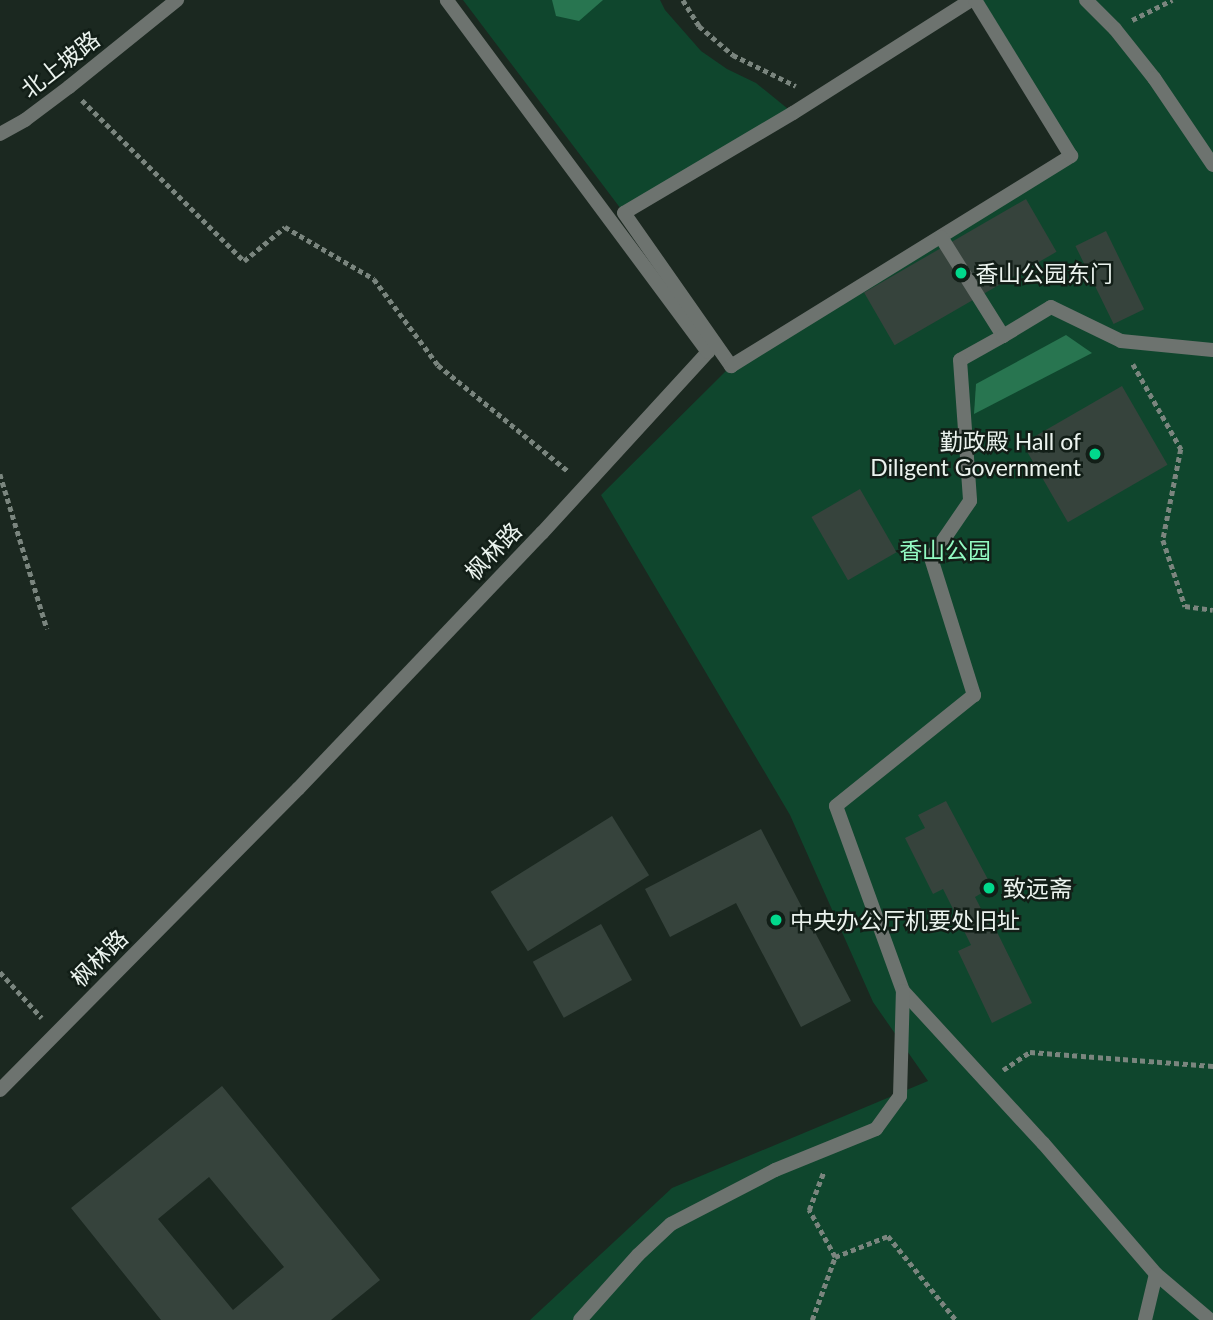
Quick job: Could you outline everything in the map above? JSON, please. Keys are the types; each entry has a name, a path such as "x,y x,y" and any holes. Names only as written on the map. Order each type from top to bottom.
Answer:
{"street":[{"name":"北上坡路","path":"0,134 25,120 69,88 177,0"},
{"name":"枫林路","path":"0,1090 298,789 542,533 708,352 447,0"},
{"path":"973,0 1072,156 731,366 624,213 973,0"},
{"path":"1086,0 1115,29 1154,78 1213,165"},
{"path":"941,237 1003,336"},
{"path":"580,1320 638,1255 671,1224 775,1170 876,1129 900,1096 903,991 836,806 974,695 931,558 970,501 960,360 1051,307 1121,341 1213,350"},
{"path":"903,991 1043,1143 1156,1274 1210,1320"},
{"path":"1145,1320 1156,1274"}],"path":[{"path":"683,0 699,26 733,55 783,77 816,98"},
{"path":"1115,29 1172,0"},
{"path":"69,88 244,261 285,227 374,279 438,365 569,472"},
{"path":"1121,341 1181,449 1163,540 1185,606 1213,610"},
{"path":"0,474 47,629"},
{"path":"0,972 56,1034"},
{"path":"984,1082 1030,1052 1213,1066"},
{"path":"812,1320 835,1257 809,1210 833,1148"},
{"path":"835,1257 888,1237 956,1320"}],"green space":[{"path":"463,0 660,0 665,10 701,51 727,69 756,83 793,113 624,213"},
{"name":"香山公园","path":"975,0 1213,0 1213,1320 530,1320 672,1188 928,1081 873,1002 790,815 601,495 731,366 1071,156"}],"shaded area":[{"path":"552,0 603,0 579,21 556,16"},
{"path":"1066,335 1092,353 974,414 976,384"}],"building":[{"name":"香山公园东门","path":"1026,199 1056,252 895,345 864,292"},
{"path":"1106,231 1144,309 1114,324 1075,246"},
{"name":"勤政殿 Hall of Diligent Government","path":"1122,386 1168,465 1068,522 1022,444"},
{"path":"860,489 896,552 848,580 812,517"},
{"path":"946,801 992,887 975,897 994,934 997,932 1032,1003 992,1023 958,951 971,945 943,889 933,894 905,838 925,828 918,815"},
{"path":"612,816 649,875 528,951 491,892"},
{"name":"中央办公厅机要处旧址","path":"761,829 851,1001 801,1027 736,903 670,937 645,889"},
{"path":"601,924 632,980 564,1018 533,962"},
{"path":"222,1086 380,1280 331,1320 161,1320 71,1208","holes":["209,1177 284,1267 233,1310 158,1219"]}],"place":[{"name":"香山公园东门","path":"961,273"},
{"name":"勤政殿 Hall of Diligent Government","path":"1095,454"},
{"name":"致远斋","path":"989,888"},
{"name":"中央办公厅机要处旧址","path":"776,920"}]}
